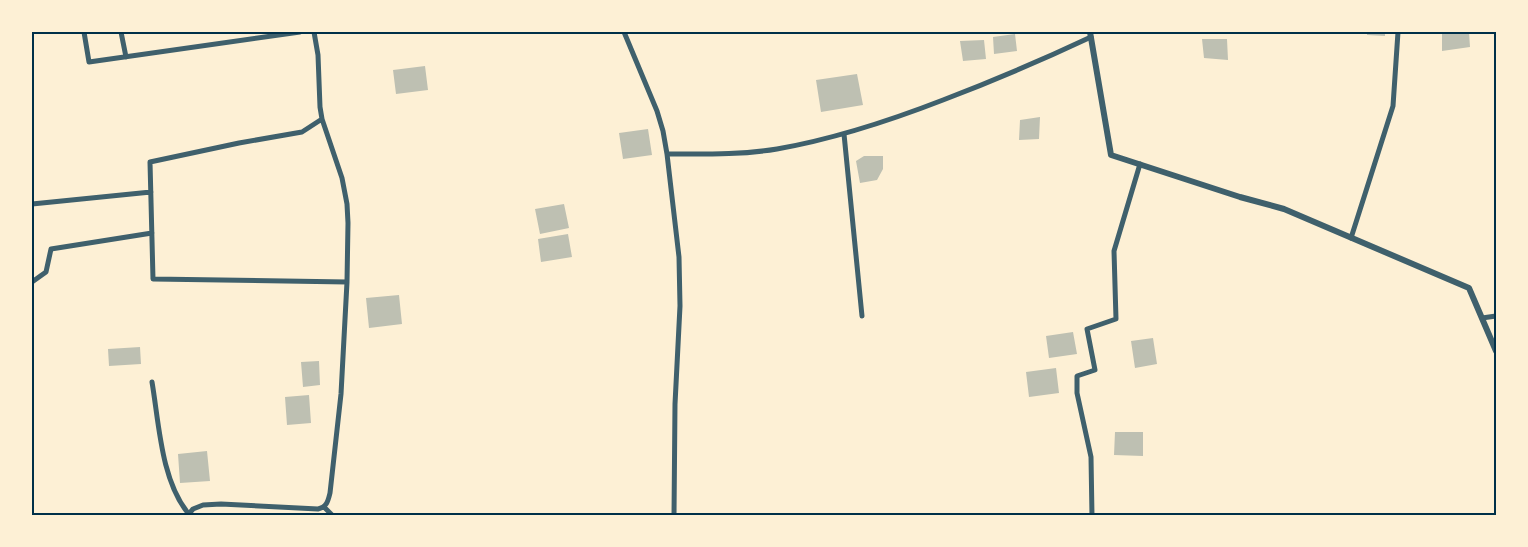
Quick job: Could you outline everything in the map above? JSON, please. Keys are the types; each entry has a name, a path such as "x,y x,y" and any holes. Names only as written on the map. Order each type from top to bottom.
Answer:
{"street":[{"path":"84,32 89,62 300,32"},
{"path":"121,32 126,57"},
{"path":"314,32 318,55 320,107 342,178 347,204 349,243 337,439 330,493 324,507"},
{"path":"624,32 663,131 679,256 674,516"},
{"path":"1351,238 1393,106 1398,32"},
{"path":"667,154 753,152 844,134 959,94 1050,57 1090,34 1111,155 1284,209 1469,288 1497,351"},
{"path":"322,119 303,132 150,162 153,279 347,282"},
{"path":"844,134 862,316"},
{"path":"1092,516 1091,457 1077,393 1077,376 1095,370 1087,329 1116,319 1114,251 1140,164"},
{"path":"32,204 151,192"},
{"path":"32,282 46,272 51,249 152,233"},
{"path":"1482,318 1497,316"},
{"path":"152,382 167,469 176,494 188,514 203,505 220,504 312,509 324,507"},
{"path":"324,507 333,516"}],"building":[{"path":"1367,32 1385,32 1385,36 1367,35"},
{"path":"1442,32 1469,32 1470,47 1442,51"},
{"path":"1015,34 1017,51 994,54 993,37"},
{"path":"1202,39 1227,39 1228,60 1204,58"},
{"path":"984,40 986,59 963,61 960,41"},
{"path":"425,66 428,90 396,94 393,70"},
{"path":"857,74 863,105 821,112 816,80"},
{"path":"1040,117 1039,139 1019,140 1020,120"},
{"path":"648,129 652,155 623,159 619,133"},
{"path":"864,156 883,156 883,169 877,180 860,183 856,161"},
{"path":"564,204 569,228 540,234 535,209"},
{"path":"568,234 572,257 541,262 538,239"},
{"path":"399,295 402,324 369,328 366,298"},
{"path":"1073,332 1077,354 1049,358 1046,336"},
{"path":"1153,338 1157,364 1135,368 1131,341"},
{"path":"140,347 141,364 109,366 108,349"},
{"path":"319,361 320,385 303,387 301,362"},
{"path":"1056,368 1059,393 1029,397 1026,372"},
{"path":"309,395 311,423 287,425 285,397"},
{"path":"1115,432 1143,432 1143,456 1114,455"},
{"path":"207,451 210,481 180,483 178,454"}]}
